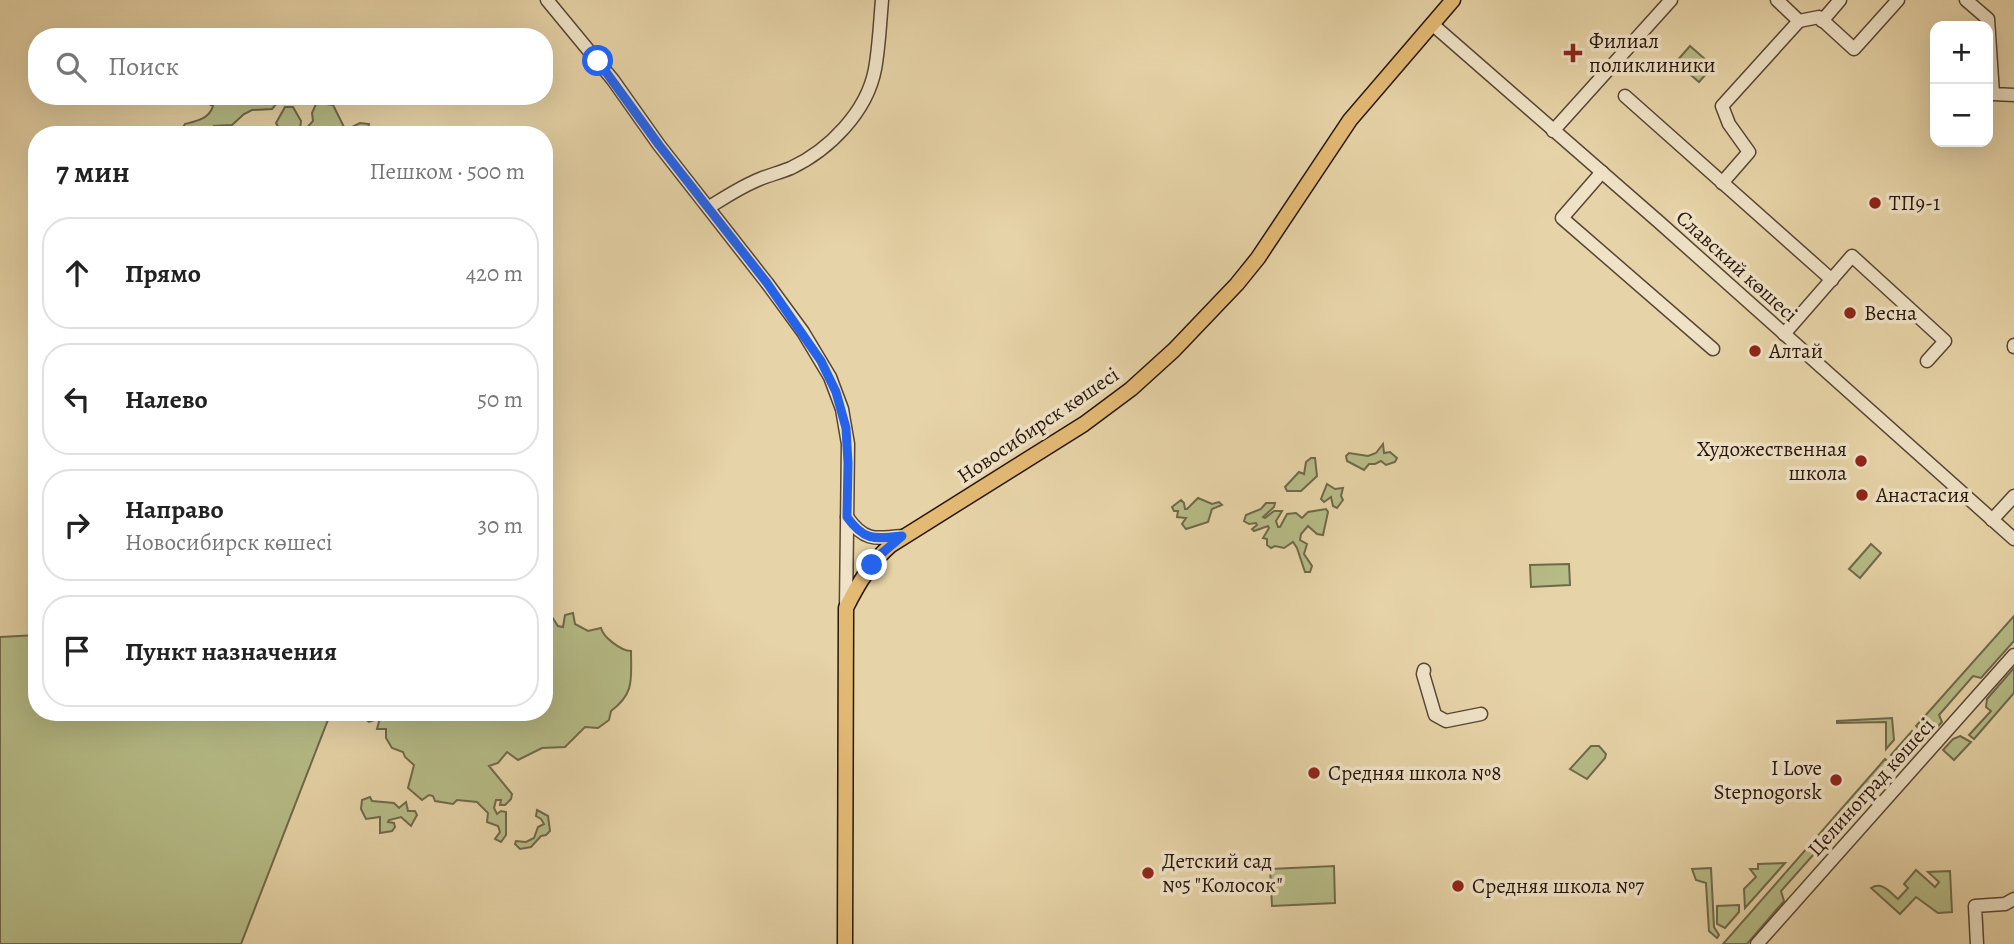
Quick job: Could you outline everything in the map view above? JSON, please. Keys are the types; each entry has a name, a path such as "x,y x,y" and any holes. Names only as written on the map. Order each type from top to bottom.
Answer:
{"main road":[{"name":"Новосибирск көшесі","path":"846,608 872,565 902,536 968,498 1084,424 1131,389 1174,350 1258,258 1350,120 1452,0"},
{"path":"845,944 846,608"}],"street":[{"path":"547,0 613,80 651,134 803,332 830,377 842,409 847,436 846,608"},
{"path":"709,207 735,191 790,169 811,157 836,137 853,117 867,94 875,71 882,0"},
{"path":"1553,131 1671,0"},
{"path":"1777,0 1799,21"},
{"path":"1822,21 1840,0"},
{"path":"1722,183 1749,152 1729,124 1722,106 1799,21 1819,17 1854,49 1898,0"},
{"path":"1966,0 1988,19 1993,94 2014,95"},
{"name":"Славский көшесі","path":"1432,24 2014,539"},
{"path":"1625,96 1832,280"},
{"path":"1602,172 1562,218 1713,349"},
{"path":"1784,334 1852,256 1945,341 1927,361"},
{"path":"1992,520 2014,496"},
{"path":"847,517 858,531 867,537 902,536"},
{"name":"Целиноград көшесі","path":"1757,944 2014,655"},
{"path":"1424,670 1435,715 1446,721 1481,714"},
{"path":"1977,944 1975,906 2005,904 2014,899"}],"green space":[{"path":"1690,46 1713,66 1699,82 1676,62"},
{"path":"211,105 275,105 272,109 252,110 232,125 184,126 202,119 209,114 213,106"},
{"path":"316,105 333,105 344,126 308,126 313,121 312,113"},
{"path":"285,107 293,107 301,121 300,126 278,126 276,123"},
{"path":"360,123 368,126 354,126"},
{"path":"1383,444 1384,453 1390,452 1397,458 1395,462 1386,465 1381,461 1369,464 1364,470 1347,461 1346,456 1349,453 1368,456 1376,453"},
{"path":"1315,458 1317,476 1301,491 1287,491 1285,487 1299,472 1304,474 1306,462"},
{"path":"1327,484 1335,489 1343,488 1343,500 1337,508 1333,506 1331,497 1324,502 1321,499"},
{"path":"1198,498 1222,505 1212,509 1208,522 1186,529 1182,524 1186,518 1177,517 1178,511 1174,511 1172,507 1181,500 1187,509"},
{"path":"1266,503 1275,503 1263,517 1265,518 1274,511 1282,511 1276,521 1278,527 1287,514 1296,513 1302,518 1308,512 1326,509 1328,512 1323,535 1317,534 1308,526 1301,534 1300,540 1307,544 1304,554 1312,566 1310,572 1305,572 1293,542 1284,548 1271,548 1267,545 1267,539 1263,538 1268,526 1254,531 1252,529 1256,523 1249,524 1244,521 1246,515 1261,509"},
{"path":"1871,544 1881,553 1860,578 1849,569"},
{"path":"1569,564 1570,585 1531,587 1530,565"},
{"path":"573,613 575,624 588,631 601,628 613,643 631,651 630,685 624,698 611,711 609,720 598,728 585,727 565,747 542,748 518,760 507,752 498,763 489,766 512,794 505,805 500,805 501,800 496,800 494,808 497,814 506,812 506,835 501,842 495,839 500,832 498,826 487,822 488,813 477,802 457,800 453,804 435,801 433,796 429,795 422,800 408,788 414,765 403,752 392,748 386,738 386,729 377,729 379,721 553,721 553,618 558,626 563,627 565,615"},
{"path":"2014,616 2014,641 1981,678 1973,676 1939,715 1942,722 1928,737 1916,726"},
{"path":"28,635 28,721 328,721 241,944 0,944 0,637"},
{"path":"2014,668 2014,693 1974,739 1969,735 1991,711 1986,707 1987,699"},
{"path":"1892,718 1894,740 1886,749 1886,722 1837,723 1837,721"},
{"path":"1912,731 1924,742 1910,758 1899,762 1891,755"},
{"path":"1960,736 1971,742 1954,760 1943,750 1953,739"},
{"path":"1591,746 1599,746 1606,754 1587,779 1570,769"},
{"path":"1885,759 1891,764 1872,786 1876,790 1875,798 1870,803 1863,799 1781,891 1784,901 1747,944 1723,944"},
{"path":"370,797 372,801 394,803 399,808 406,802 408,811 415,811 417,815 411,826 401,817 389,820 395,827 392,831 380,833 380,817 366,819 361,809 362,800"},
{"path":"537,810 548,816 550,831 531,847 520,849 515,844 516,841 526,842 534,838 538,827 544,824 536,816"},
{"path":"1785,863 1745,908 1744,889 1756,877 1750,869 1758,869 1758,864"},
{"path":"1334,866 1335,903 1272,906 1270,869"},
{"path":"1711,868 1714,927 1719,935 1717,938 1709,931 1706,883 1696,880 1692,869"},
{"path":"1916,870 1935,887 1939,882 1928,872 1950,871 1952,912 1938,913 1916,897 1900,914 1871,888 1882,887 1898,899 1908,888 1904,884"},
{"path":"1739,905 1739,912 1725,928 1717,924 1717,906"}],"place":[{"name":"Филиал поликлиники","path":"1573,53"},
{"name":"ТП9-1","path":"1875,203"},
{"name":"Весна","path":"1850,313"},
{"name":"Алтай","path":"1755,351"},
{"name":"Художественная школа","path":"1861,461"},
{"name":"Анастасия","path":"1862,495"},
{"name":"Средняя школа №8","path":"1314,773"},
{"name":"I Love Stepnogorsk","path":"1836,780"},
{"name":"Детский сад №5 \"Колосок\"","path":"1148,873"},
{"name":"Средняя школа №7","path":"1458,886"}],"route":[{"path":"598,61 803,332 830,377 842,409 848,444 847,517 858,531 867,537 902,536 872,565"}]}
